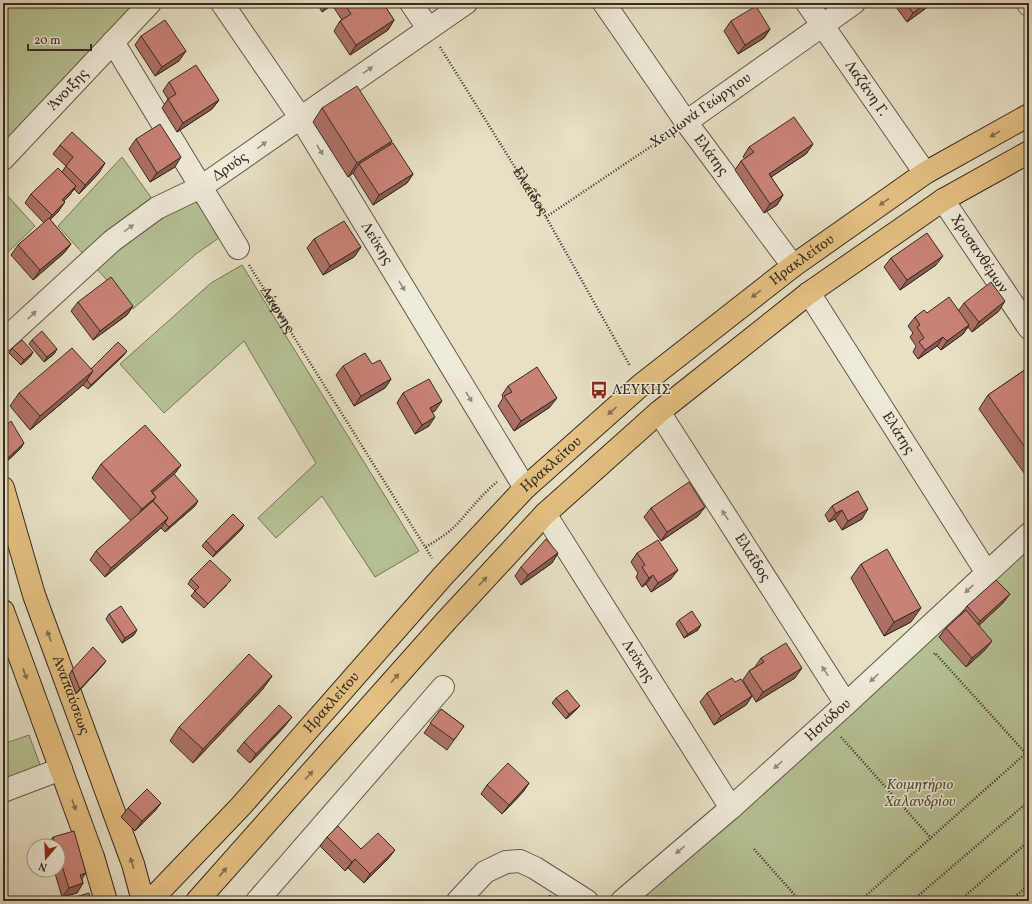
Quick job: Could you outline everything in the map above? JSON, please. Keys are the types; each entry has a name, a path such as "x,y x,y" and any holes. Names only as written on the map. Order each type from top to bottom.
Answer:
{"main road":[{"name":"Ηρακλείτου","path":"150,901 241,806 442,577 525,488 641,384 793,266 925,173 1029,114"},
{"name":"Ηρακλείτου","path":"197,901 446,621 545,514 659,412 809,293 944,200 1029,152"},
{"name":"Αναπαύσεως","path":"3,488 34,595 133,864 142,901"},
{"path":"3,611 19,660 61,769 106,901"}],"street":[{"name":"Άνοιξης","path":"3,159 150,3"},
{"name":"Λεύκης","path":"222,3 300,117 525,488"},
{"path":"411,3 428,28"},
{"name":"Δρυός","path":"3,341 112,241 157,208 201,187 466,3"},
{"name":"Ελάτης","path":"604,3 686,122 793,266"},
{"name":"Λαζάνη Γ.","path":"807,3 925,173"},
{"name":"Χειμωνά Γεώργιου","path":"686,122 854,3"},
{"path":"113,42 238,248"},
{"name":"Χρυσανθέμων","path":"944,200 1029,328"},
{"name":"Ελάτης","path":"809,293 987,573"},
{"name":"Ελαΐδος","path":"659,412 846,704"},
{"name":"Λεύκης","path":"545,514 730,808"},
{"name":"Ησιόδου","path":"622,901 730,808 846,704 1029,534"},
{"path":"257,901 443,687"},
{"path":"3,791 61,769"},
{"path":"458,901 485,872 506,862 520,861 587,901"}],"path":[{"name":"Ελαΐδος","path":"428,28 546,217 641,384"},
{"name":"Χειμωνά Γεώργιου","path":"546,217 686,122"},
{"name":"Δάφνης","path":"238,248 426,547 442,577"},
{"path":"426,547 443,536 458,523 487,490 513,469"},
{"path":"935,653 1029,756"},
{"path":"840,736 931,838"},
{"path":"860,901 1026,753"},
{"path":"912,901 1029,801"},
{"path":"959,901 1029,841"},
{"path":"754,849 800,901"},
{"path":"1010,901 1029,885"}],"green space":[{"path":"3,3 136,3 3,148"},
{"path":"122,157 163,214 201,199 223,235 196,254 133,309 58,226"},
{"path":"3,191 35,226 3,257"},
{"path":"242,265 419,551 375,577 322,496 276,538 258,518 316,463 244,341 164,413 120,364 211,283"},
{"name":"Κοιμητήριο Χαλανδρίου","path":"1029,546 1029,901 640,901 936,636"},
{"path":"29,735 42,770 3,785 3,744"}],"building":[{"path":"344,3 383,3 394,20 356,45 340,21 351,14"},
{"path":"906,3 926,3 913,13"},
{"path":"756,6 770,29 745,45 731,21"},
{"path":"165,20 186,51 162,67 141,36"},
{"path":"196,65 219,100 183,123 168,99 176,94 169,82"},
{"path":"357,86 392,141 357,163 322,108"},
{"path":"794,117 813,144 769,174 783,195 770,204 741,161 754,152 749,147"},
{"path":"160,124 181,157 157,173 136,139"},
{"path":"72,132 105,163 85,185 66,166 73,157 60,145"},
{"path":"393,143 413,174 379,195 359,164"},
{"path":"58,168 76,186 62,200 65,202 52,215 31,194"},
{"path":"49,218 71,244 40,270 18,245"},
{"path":"344,221 361,247 330,266 314,239"},
{"path":"927,233 943,256 907,280 891,258"},
{"path":"111,277 133,306 100,331 78,302"},
{"path":"991,282 1005,301 979,322 964,303"},
{"path":"949,297 969,325 947,341 943,337 925,350 919,342 924,338 917,327 920,325 915,317 924,310 927,313"},
{"path":"42,331 57,349 47,357 32,340"},
{"path":"22,340 33,352 24,360 12,348"},
{"path":"118,342 127,351 91,385 87,380 93,371 91,369"},
{"path":"72,348 93,371 40,416 19,393"},
{"path":"365,353 372,364 380,360 391,379 361,396 343,366"},
{"path":"537,367 557,398 521,421 504,396 512,392 508,386"},
{"path":"1029,367 1029,453 988,395"},
{"path":"429,379 442,401 430,408 435,417 422,425 403,393"},
{"path":"11,421 24,443 8,458 3,440 3,428"},
{"path":"145,425 181,465 151,491 156,497 142,509 101,464"},
{"path":"174,474 198,501 169,527 165,523 168,518 153,501 156,497 152,493"},
{"path":"689,482 705,507 667,532 651,508"},
{"path":"858,491 868,509 848,521 842,510 836,513 832,506"},
{"path":"153,501 168,518 111,568 96,551"},
{"path":"233,514 244,525 216,552 206,541"},
{"path":"546,539 558,553 528,575 521,567"},
{"path":"658,540 678,570 658,583 653,575 649,578 642,567 645,565 637,553"},
{"path":"887,549 921,608 894,622 861,564"},
{"path":"210,560 231,580 208,604 195,591 199,587 191,579"},
{"path":"996,580 1010,594 980,621 967,606"},
{"path":"121,606 137,630 125,638 109,614"},
{"path":"966,610 992,641 972,658 946,628"},
{"path":"692,611 701,625 688,634 679,620"},
{"path":"786,643 802,668 763,692 749,671 764,662 761,658"},
{"path":"93,647 106,661 80,689 72,670"},
{"path":"249,654 272,676 203,749 179,727"},
{"path":"732,678 735,682 741,679 752,696 721,716 707,693"},
{"path":"567,690 580,706 569,714 556,698"},
{"path":"279,705 292,717 256,754 244,742"},
{"path":"441,709 464,726 454,740 430,723"},
{"path":"508,763 529,783 509,805 487,785"},
{"path":"147,789 161,803 142,821 128,808"},
{"path":"338,826 361,849 378,833 395,850 370,874 355,859 352,862 327,837"},
{"path":"74,831 86,873 80,875 83,883 69,888 66,878 66,838 53,837"},
{"path":"89,893 91,901 66,901 66,900"},
{"path":"550,895 556,901 544,901"}],"place":[{"name":"ΛΕΥΚΗΣ","path":"599,390"}]}
